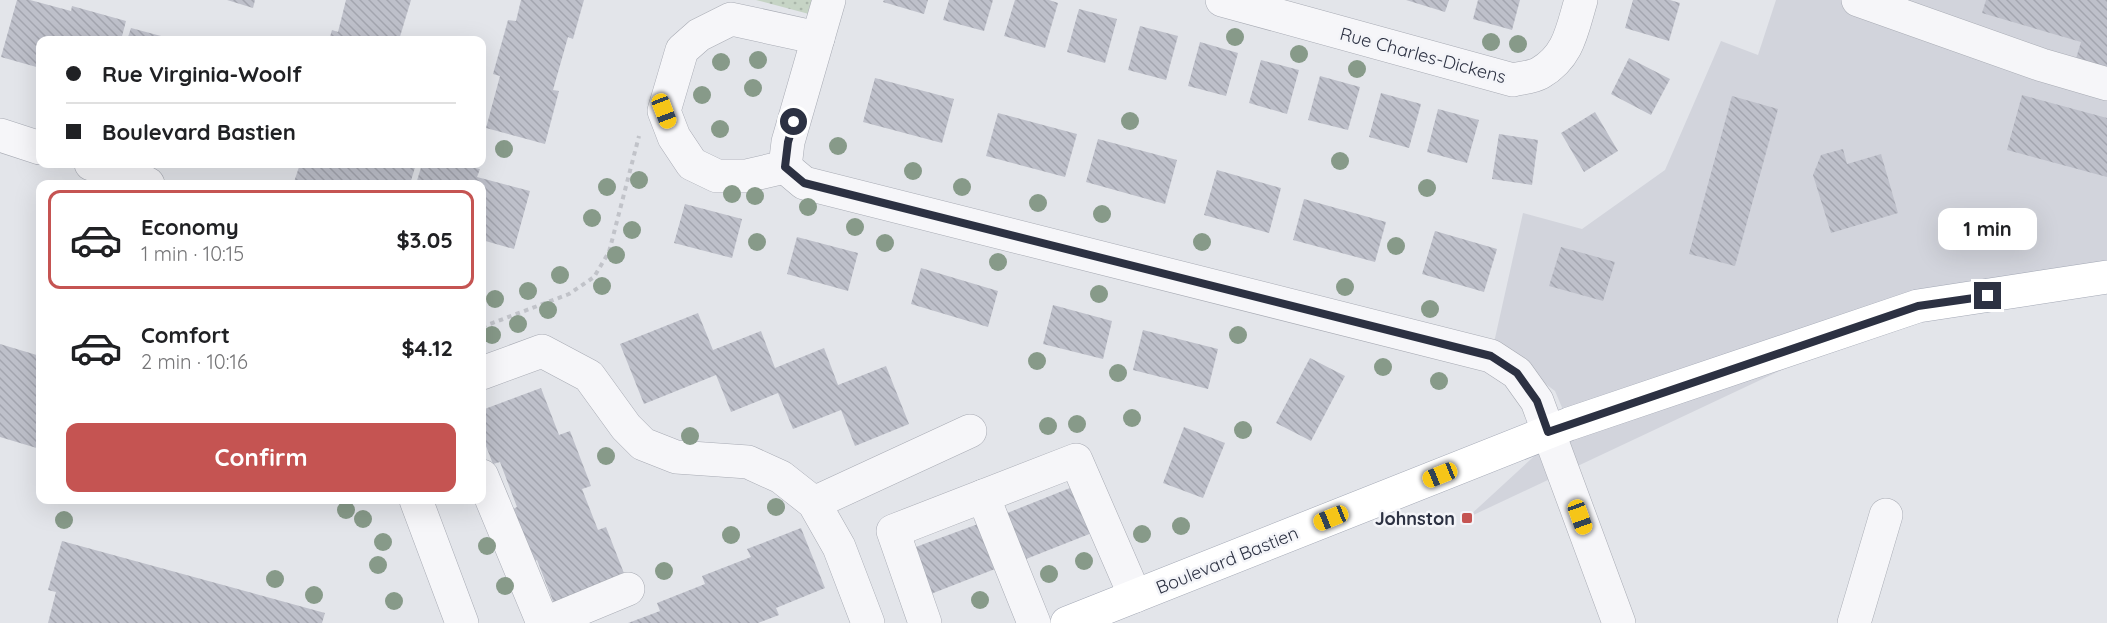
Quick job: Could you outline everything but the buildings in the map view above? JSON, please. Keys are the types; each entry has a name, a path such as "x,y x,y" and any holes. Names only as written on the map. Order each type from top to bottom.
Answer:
{"main road":[{"name":"Boulevard Bastien","path":"1067,623 1548,432 1918,306 2107,278"}],"street":[{"path":"785,167 788,142 829,0"},
{"name":"Rue Charles-Dickens","path":"1222,0 1513,80 1539,74 1563,54 1581,0"},
{"path":"1858,0 2042,65 2107,84"},
{"path":"785,167 746,176 717,176 692,164 674,137 664,111 682,50 699,35 731,19 818,38"},
{"path":"0,135 36,147"},
{"path":"785,167 804,183 1491,356 1517,373 1537,401 1620,623"},
{"path":"104,168 141,180"},
{"path":"486,372 542,351 589,376 626,427 643,444 676,457 748,462 782,477 814,503 839,547 862,621"},
{"path":"814,503 970,431"},
{"path":"925,623 893,531 1076,460 1135,596"},
{"path":"486,485 544,623 628,589"},
{"path":"983,496 1034,623"},
{"path":"417,504 462,623"},
{"path":"1854,623 1886,515"}],"path":[{"path":"486,325 569,294 594,277 609,252 641,126"}],"shaded area":[{"path":"1776,0 2107,0 2107,279 1918,306 1467,518 1569,424 1555,391 1527,370 1491,356 1523,213 1582,229 1665,170 1721,41 1758,55"}],"green space":[{"path":"756,0 829,0 824,18"}],"place":[{"name":"Johnston","path":"1467,518"}],"route":[{"path":"794,122 788,142 785,167 804,183 1491,356 1517,373 1537,401 1548,432 1918,306 1988,296"}]}
